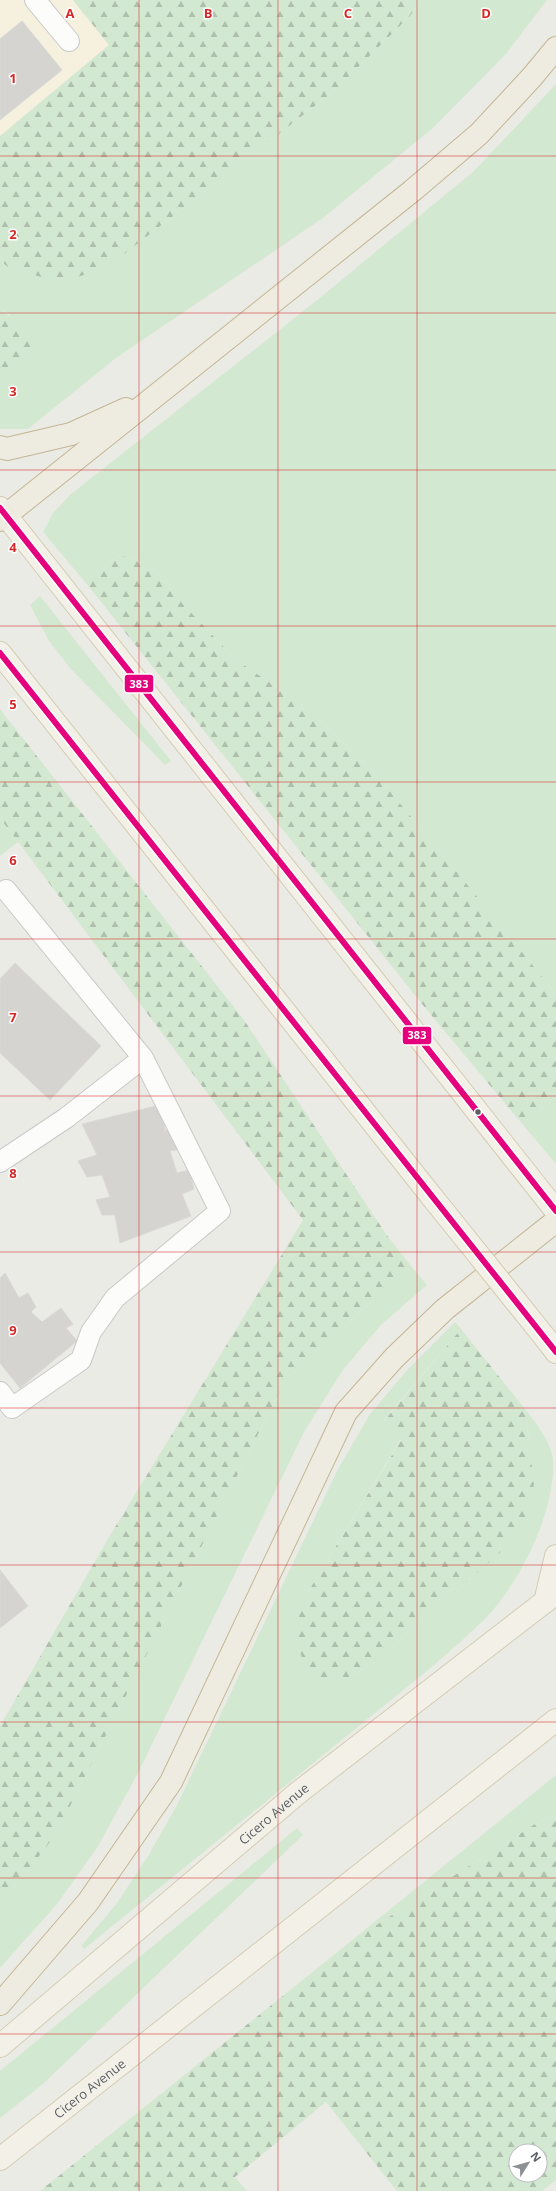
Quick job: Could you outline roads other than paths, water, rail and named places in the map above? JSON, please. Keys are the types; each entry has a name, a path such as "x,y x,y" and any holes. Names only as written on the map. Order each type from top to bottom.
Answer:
{"highway":[{"path":"2,514 158,394 412,191 479,134 532,77 556,48"},
{"path":"0,447 7,450 71,434 158,394"},
{"path":"0,2004 88,1902 171,1782 346,1412 394,1358 444,1309 556,1221"}],"main road":[{"path":"2,514 556,1211"},
{"path":"0,653 551,1346"},
{"path":"551,1598 556,1556"},
{"name":"Cicero Avenue","path":"0,2046 299,1792 551,1598"},
{"name":"Cicero Avenue","path":"0,2159 556,1720"}],"lane":[{"path":"35,0 68,41"},
{"path":"0,1392 12,1408 81,1360 91,1332 115,1298 220,1211 143,1058 6,890"},
{"path":"0,1162 66,1118 143,1058"}]}
